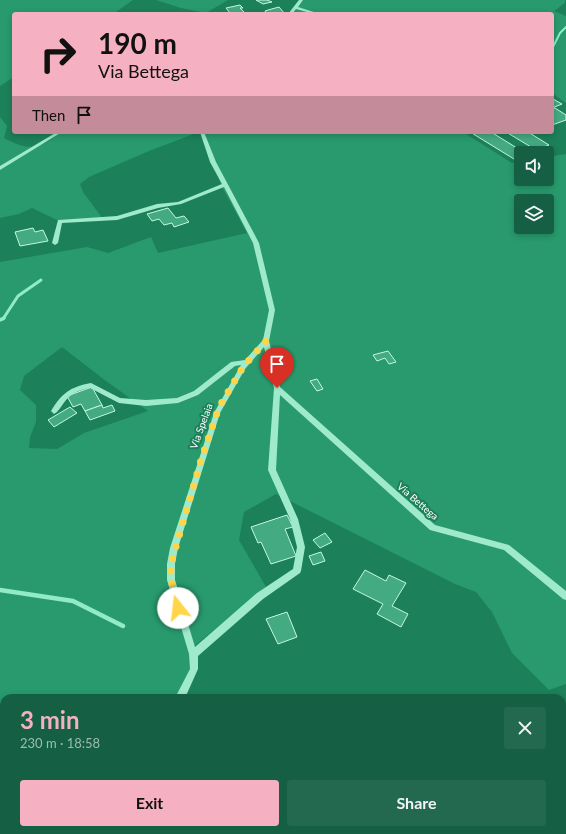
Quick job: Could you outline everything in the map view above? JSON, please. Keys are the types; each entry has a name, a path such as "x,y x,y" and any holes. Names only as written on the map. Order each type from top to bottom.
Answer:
{"street":[{"path":"291,12 301,0"},
{"path":"295,7 311,12"},
{"path":"0,168 57,134"},
{"name":"Via Spelaia","path":"182,694 194,669 193,654 175,599 171,580 171,564 201,460 217,413 231,386 248,362 266,341 272,310 256,243 213,162 203,134"},
{"path":"55,243 60,221 117,218 157,206 179,203 225,185"},
{"path":"193,654 260,596 297,570 301,547 294,519 272,470 277,388 266,341"},
{"path":"54,411 62,398 74,388 91,385 103,393 119,400 146,403 178,400 196,393 234,364 248,362"},
{"name":"Via Bettega","path":"277,388 433,528 506,547 566,596"}],"green space":[{"path":"0,0 133,0 116,12 12,12 12,78 0,86"},
{"path":"156,0 228,0 208,12 181,8"},
{"path":"302,0 565,0 565,3 554,11 566,16 566,103 554,93 554,12 292,12"},
{"path":"0,117 7,126 4,138 27,147 40,145 58,134 194,134 149,151 89,177 80,184 83,192 103,219 57,220 32,208 19,214 0,218"},
{"path":"204,134 466,134 512,163 514,163 514,186 554,186 554,156 566,154 566,684 549,690 512,653 492,612 476,592 455,584 276,494 244,512 239,540 266,587 191,649 194,663 182,694 0,694 0,262 87,247 108,253 151,237 158,253 247,233 221,185","holes":["62,347 148,411 84,433 57,449 29,448 30,437 36,422 36,405 20,390 24,376"]}],"building":[{"path":"256,0 267,0 272,2 263,4"},
{"path":"240,5 243,8 240,8 244,12 229,12 226,8"},
{"path":"279,7 283,12 266,12"},
{"path":"554,100 562,104 554,107"},
{"path":"554,108 566,115 566,120 554,124"},
{"path":"473,134 494,134 514,146 514,159"},
{"path":"509,134 531,134 549,145 529,146"},
{"path":"168,208 176,218 184,216 189,222 174,227 172,223 164,225 159,219 152,221 147,214"},
{"path":"33,228 35,232 43,230 48,241 20,246 15,232"},
{"path":"388,351 396,362 389,364 385,358 377,361 373,355"},
{"path":"317,379 323,389 317,391 310,381"},
{"path":"92,387 102,405 85,411 81,404 73,407 67,396"},
{"path":"102,405 103,408 112,405 115,411 90,420 85,411"},
{"path":"70,407 77,413 54,427 48,420"},
{"path":"287,515 293,527 285,529 296,556 271,564 261,542 258,543 251,527"},
{"path":"325,533 332,542 320,548 313,540"},
{"path":"321,552 325,561 313,565 309,556"},
{"path":"365,570 386,581 389,575 406,583 392,606 408,614 401,627 377,614 383,604 353,589"},
{"path":"287,612 297,637 278,644 266,619"}],"waterway":[{"path":"554,45 560,33 566,27"},
{"path":"3,318 18,296 41,280"},
{"path":"0,590 73,601 123,626"}],"route":[{"path":"178,608 171,580 171,564 174,548 201,460 222,402 243,367 266,341 277,388"}]}
